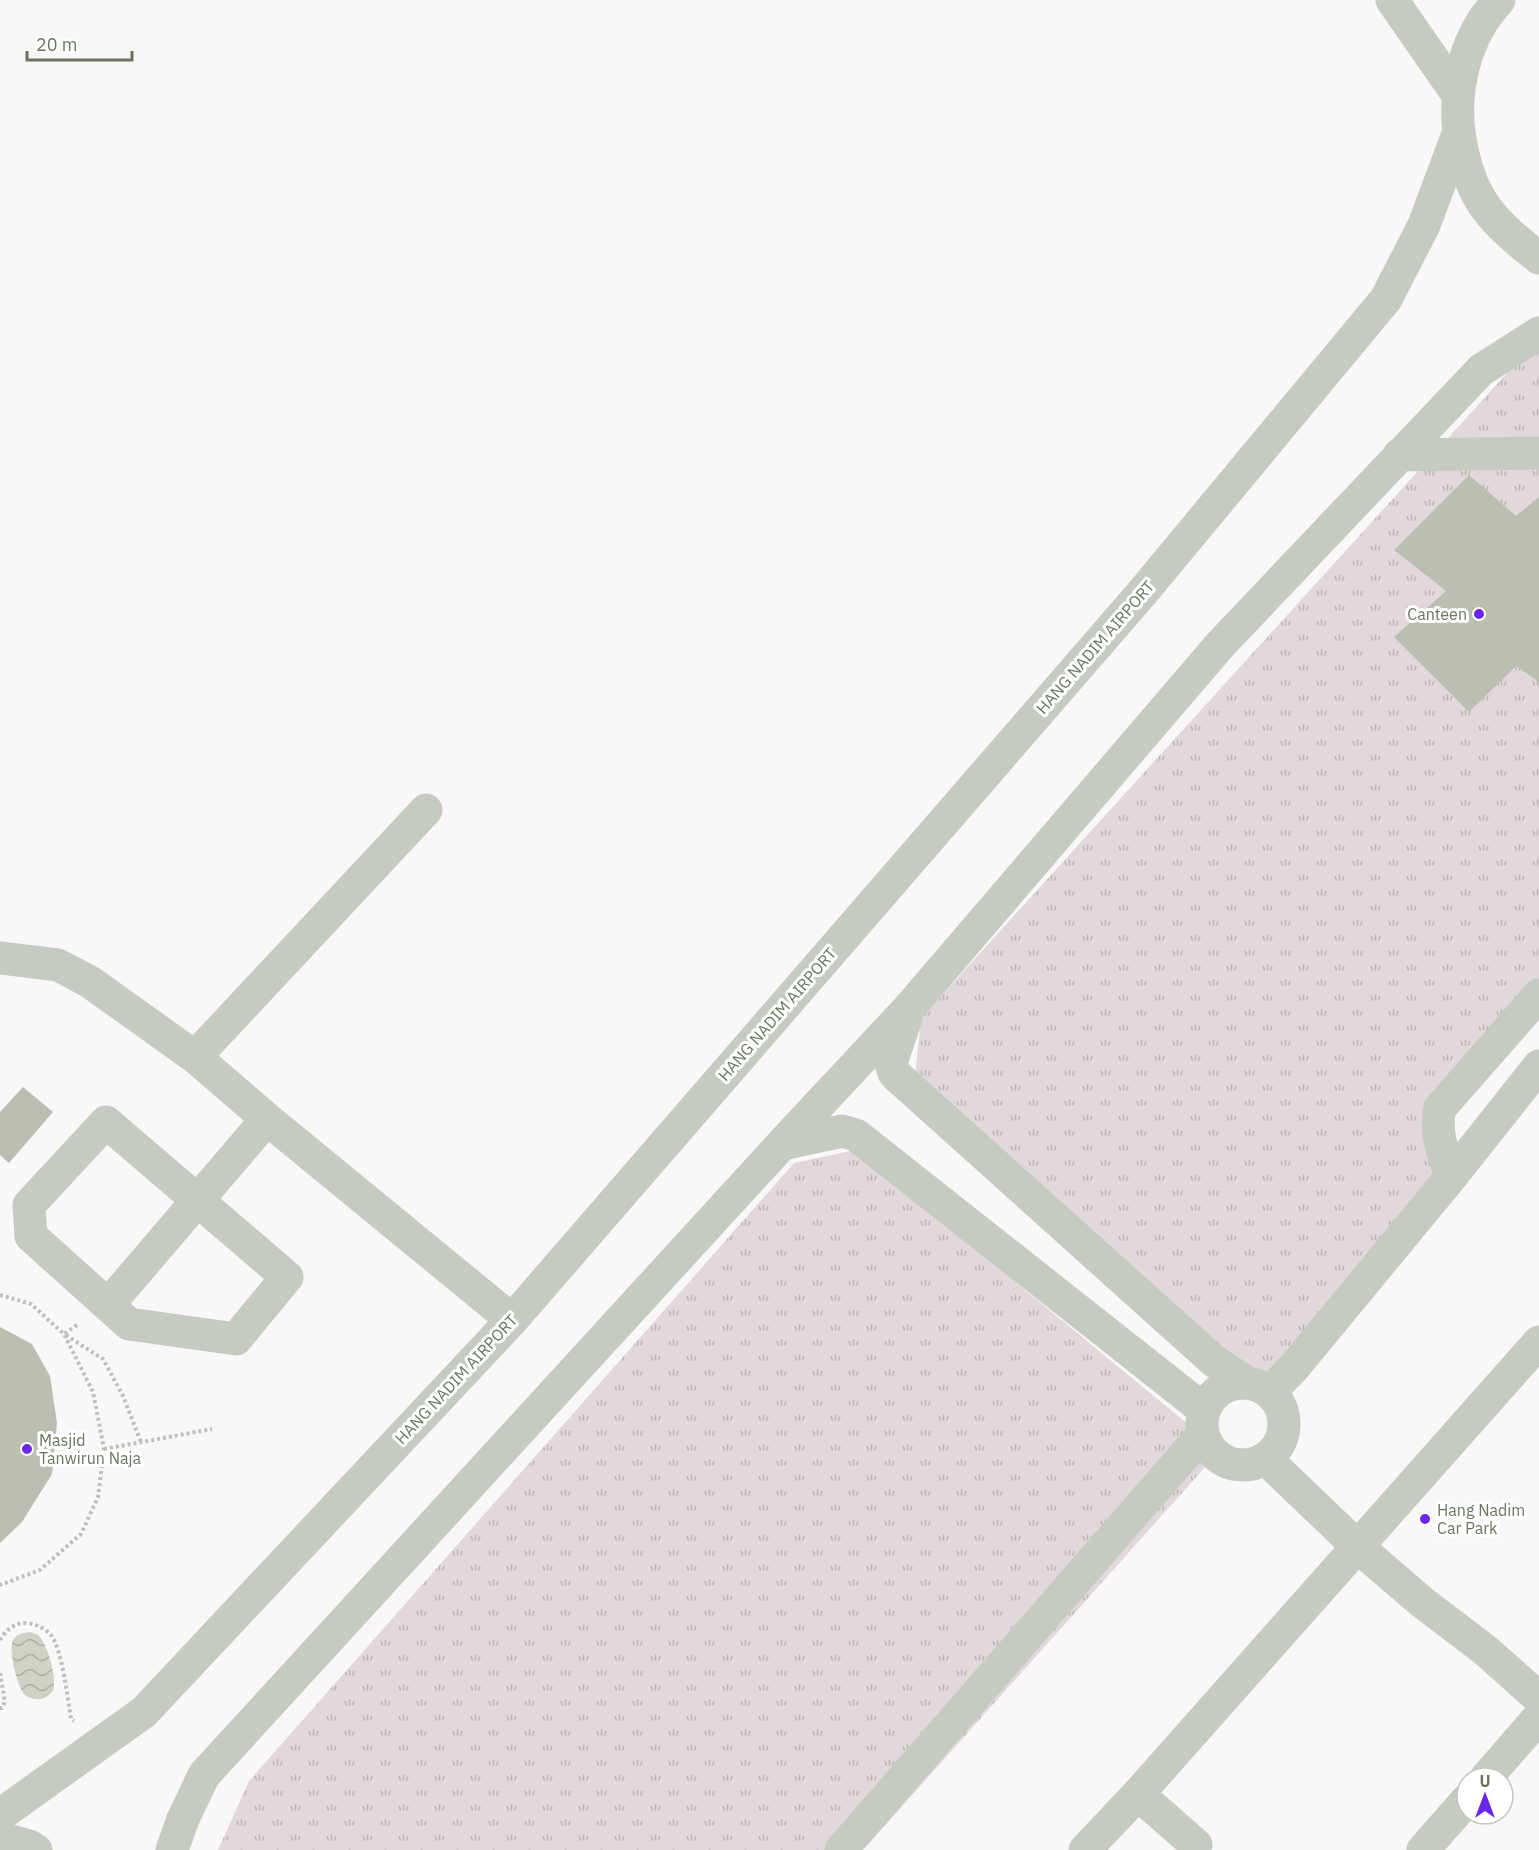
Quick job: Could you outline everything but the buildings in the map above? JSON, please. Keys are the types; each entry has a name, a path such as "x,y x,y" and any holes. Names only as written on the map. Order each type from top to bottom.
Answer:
{"street":[{"path":"1392,0 1458,95"},
{"path":"1499,0 1482,22 1466,57 1458,95 1458,134 1467,172 1485,206 1510,236 1539,258"},
{"name":"HANG NADIM AIRPORT","path":"0,1815 144,1712 512,1320 1134,602 1386,299 1424,225 1458,134"},
{"path":"172,1850 191,1798 204,1775 909,1008 1220,645 1481,370 1539,333"},
{"path":"1400,455 1539,453"},
{"path":"195,1057 426,810"},
{"path":"0,958 58,965 90,982 195,1057 512,1320"},
{"path":"1451,1177 1438,1130 1440,1108 1539,995"},
{"path":"782,1144 842,1131 856,1135 1203,1422 1216,1457 1241,1467 1266,1460 1283,1440 1284,1414 1258,1387 1214,1361 894,1073 891,1064 909,1008"},
{"path":"840,1850 1203,1422 1220,1389 1258,1387 1295,1366 1539,1066"},
{"path":"108,1305 267,1119"},
{"path":"106,1122 287,1277 236,1339 129,1324 108,1305 31,1236 29,1205 106,1122"},
{"path":"1085,1850 1138,1794 1539,1342"},
{"path":"1266,1460 1358,1547 1422,1602 1485,1650 1539,1698"},
{"path":"1496,1766 1539,1717"},
{"path":"1138,1794 1196,1845"},
{"path":"1423,1850 1455,1814"},
{"path":"0,1838 36,1850"}],"path":[{"path":"0,1295 31,1304 64,1334 103,1359 123,1396 141,1442"},
{"path":"0,1585 40,1570 81,1534 98,1497 104,1449 93,1392 64,1334"},
{"path":"104,1449 212,1429"},
{"path":"0,1640 10,1628 23,1623 36,1625 51,1634 58,1652 71,1719"},
{"path":"0,1673 5,1702 0,1708"}],"green space":[{"path":"1539,338 1539,983 1433,1106 1433,1196 1280,1370 1260,1374 1224,1362 915,1075 921,1018"},
{"path":"855,1150 1200,1434 1207,1465 863,1850 218,1850 249,1781 794,1163"}],"water":[{"path":"22,1633 37,1634 41,1639 53,1671 52,1692 41,1699 24,1694 12,1659 13,1640"}],"place":[{"name":"Canteen","path":"1479,614"},
{"name":"Masjid Tanwirun Naja","path":"27,1449"},
{"name":"Hang Nadim Car Park","path":"1425,1519"}]}
